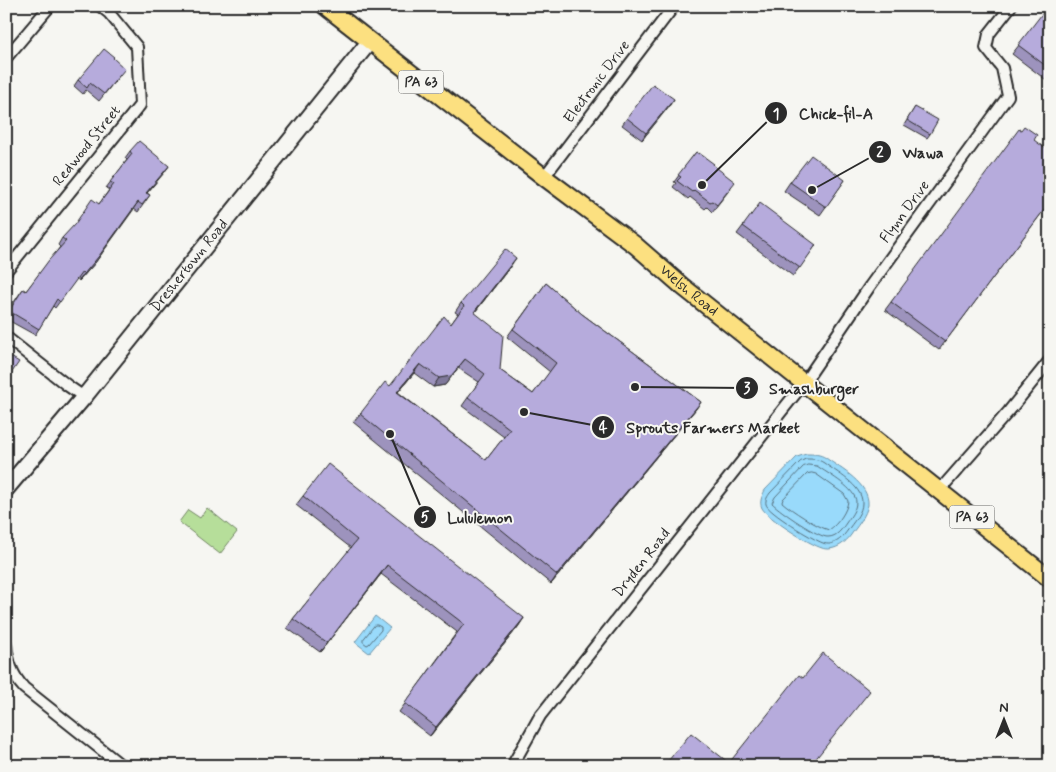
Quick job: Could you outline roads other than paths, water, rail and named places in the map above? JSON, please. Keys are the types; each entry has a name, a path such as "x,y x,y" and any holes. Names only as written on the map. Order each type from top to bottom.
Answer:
{"main road":[{"name":"Welsh Road","path":"325,6 544,177 635,245 682,286 1050,579"},
{"name":"Dreshertown Road","path":"6,489 84,397 370,42"}],"street":[{"path":"6,58 50,6"},
{"name":"Redwood Street","path":"6,271 140,104 136,47 109,13 100,6"},
{"name":"Electronic Drive","path":"544,177 674,6"},
{"name":"Flynn Drive","path":"804,383 870,286 1008,96 1002,68 986,48 989,34 1011,6"},
{"path":"6,337 84,397"},
{"path":"939,491 1009,411 1050,360"},
{"name":"Dryden Road","path":"512,766 540,716 804,383"},
{"path":"6,644 8,659 16,680 122,766"}],"water":[{"path":"806,454 821,456 839,467 860,484 867,497 867,509 860,523 846,541 833,548 816,546 800,537 772,518 761,506 761,499 765,490 797,457"},
{"path":"375,616 390,628 369,653 355,642"}],"place":[{"name":"Chick-fil-A","path":"702,185"},
{"name":"Wawa","path":"812,190"},
{"name":"Smashburger","path":"635,387"},
{"name":"Sprouts Farmers Market","path":"524,412"},
{"name":"Lululemon","path":"390,434"}]}
